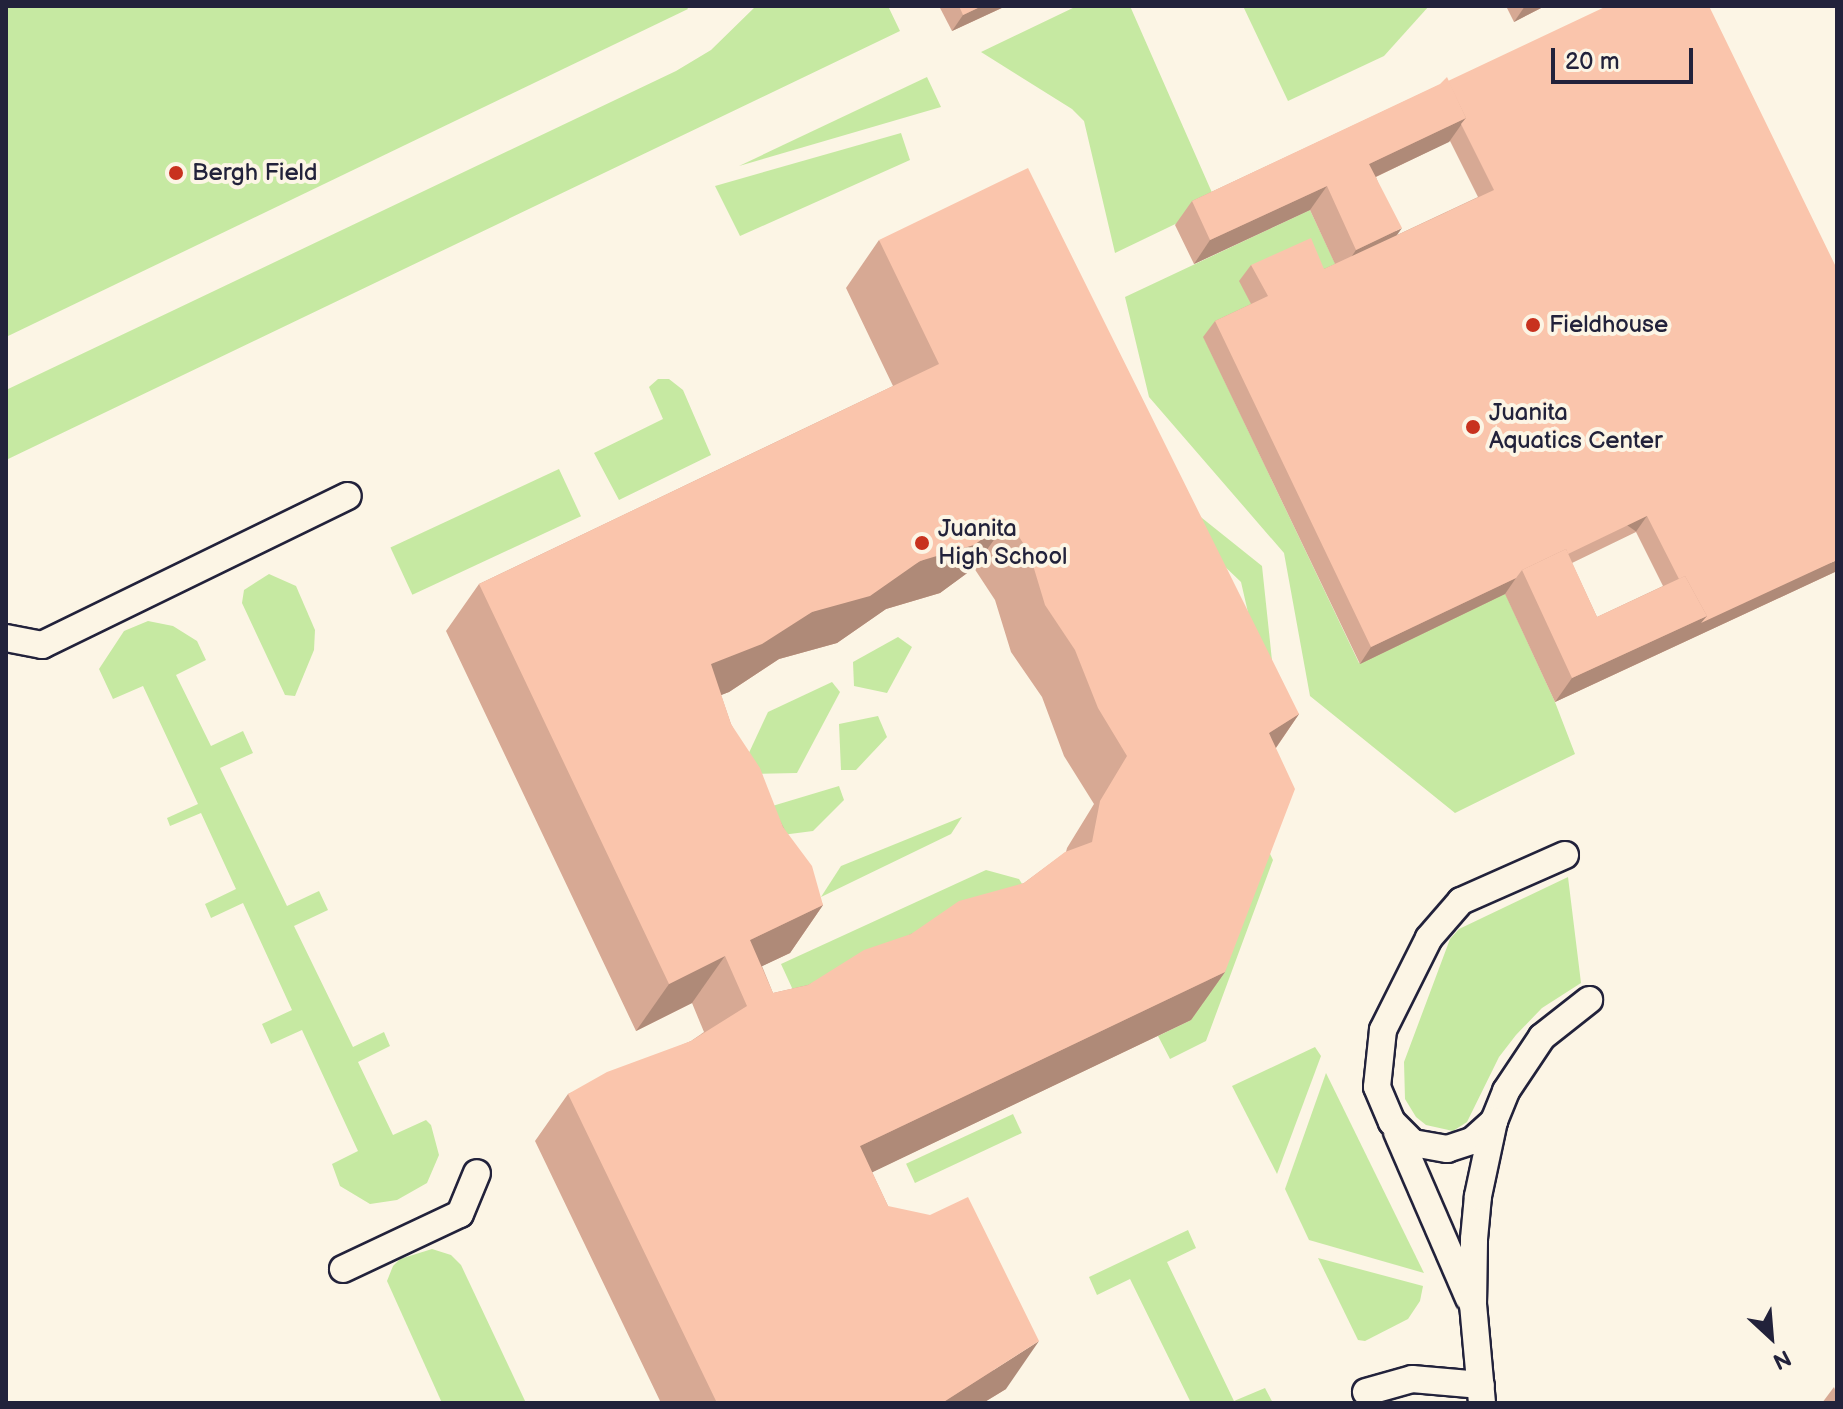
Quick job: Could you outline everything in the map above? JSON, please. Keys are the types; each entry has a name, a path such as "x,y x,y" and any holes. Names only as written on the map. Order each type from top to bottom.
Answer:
{"lane":[{"path":"6,638 42,645 348,496"},
{"path":"1473,1305 1377,1087 1383,1030 1429,938 1461,901 1565,855"},
{"path":"1366,1392 1412,1379 1482,1394 1473,1305 1478,1196 1494,1121 1506,1091 1542,1037 1589,1000"},
{"path":"1392,1122 1413,1143 1447,1149 1472,1141 1494,1121"},
{"path":"343,1269 460,1214 477,1173"}],"green space":[{"name":"Bergh Field","path":"6,6 686,6 688,9 6,337"},
{"path":"756,6 888,6 900,31 6,460 6,390 676,71 711,50"},
{"path":"1077,6 1130,6 1217,204 1115,253 1084,121 1072,109 981,52"},
{"path":"1243,6 1429,6 1384,56 1288,101"},
{"path":"927,77 941,107 739,166"},
{"path":"901,133 910,160 740,236 715,186"},
{"path":"1310,210 1340,274 1240,281 1256,313 1204,338 1359,663 1505,593 1575,754 1455,813 1310,696 1284,553 1149,397 1125,297"},
{"path":"658,379 669,379 683,390 711,455 619,500 594,453 663,419 649,387"},
{"path":"559,469 581,516 412,595 390,548"},
{"path":"1197,514 1262,566 1275,689 1258,656 1241,582 1219,561"},
{"path":"269,574 296,586 315,630 314,650 295,696 285,695 242,603 244,590"},
{"path":"148,621 173,626 197,641 206,660 176,675 211,746 243,731 253,753 220,768 287,906 319,891 328,910 294,926 353,1047 384,1032 390,1046 358,1062 393,1135 426,1120 431,1125 439,1155 427,1183 397,1200 370,1204 340,1186 332,1164 358,1151 302,1030 271,1044 262,1024 292,1010 243,903 211,918 205,904 236,889 201,813 170,826 167,818 198,804 143,686 113,699 99,669 124,631"},
{"path":"898,637 912,647 887,693 854,686 853,662"},
{"path":"832,682 840,692 797,773 752,774 747,757 768,712"},
{"path":"878,716 887,737 856,770 841,770 839,724"},
{"path":"839,786 844,800 813,831 782,835 769,807"},
{"path":"962,817 951,834 821,897 841,866"},
{"path":"1262,837 1273,860 1206,1041 1170,1059 1158,1036 1191,1020"},
{"path":"986,870 1019,879 1032,900 804,1014 781,964"},
{"path":"1568,877 1581,983 1542,1008 1516,1035 1499,1057 1467,1122 1453,1131 1426,1125 1416,1117 1405,1099 1404,1062 1450,939 1459,929"},
{"path":"1315,1047 1321,1056 1277,1174 1232,1086"},
{"path":"1326,1073 1424,1273 1309,1240 1285,1189"},
{"path":"1013,1114 1022,1133 915,1183 906,1164"},
{"path":"1188,1230 1196,1248 1167,1262 1234,1401 1265,1388 1273,1403 1191,1403 1130,1279 1097,1295 1089,1277"},
{"path":"432,1249 451,1255 461,1265 526,1403 442,1403 387,1281 393,1266 400,1259"},
{"path":"1318,1258 1423,1286 1420,1301 1408,1319 1365,1341 1358,1340"}],"building":[{"path":"959,6 982,6 963,15"},
{"name":"Fieldhouse","path":"1607,6 1709,6 1837,269 1837,560 1701,623 1707,616 1685,576 1679,579 1647,516 1568,554 1566,549 1522,570 1516,578 1371,647 1215,321 1268,296 1251,265 1311,238 1324,269 1494,190 1461,124 1466,118 1448,81"},
{"path":"1447,77 1466,118 1369,164 1402,228 1356,250 1327,186 1210,240 1192,201 1440,84"},
{"path":"1028,168 1299,714 1269,733 1295,789 1225,972 860,1146 888,1206 930,1215 968,1197 1039,1341 942,1403 717,1403 568,1094 607,1072 691,1041 747,1006 725,956 669,984 479,584 939,364 879,240","holes":["1008,520 1029,552 1045,605 1075,650 1098,708 1127,756 1100,801 1092,842 1065,852 1024,883 959,901 911,934 864,950 808,985 773,993 750,940 823,905 812,866 783,827 760,768 731,724 711,664 762,644 812,612 870,596 920,561 974,545"]},
{"path":"1566,549 1597,617 1685,576 1707,616 1572,678 1522,570"}],"place":[{"name":"Bergh Field","path":"176,173"},
{"name":"Fieldhouse","path":"1533,325"},
{"name":"Juanita Aquatics Center","path":"1473,427"},
{"name":"Juanita High School","path":"922,543"}]}
